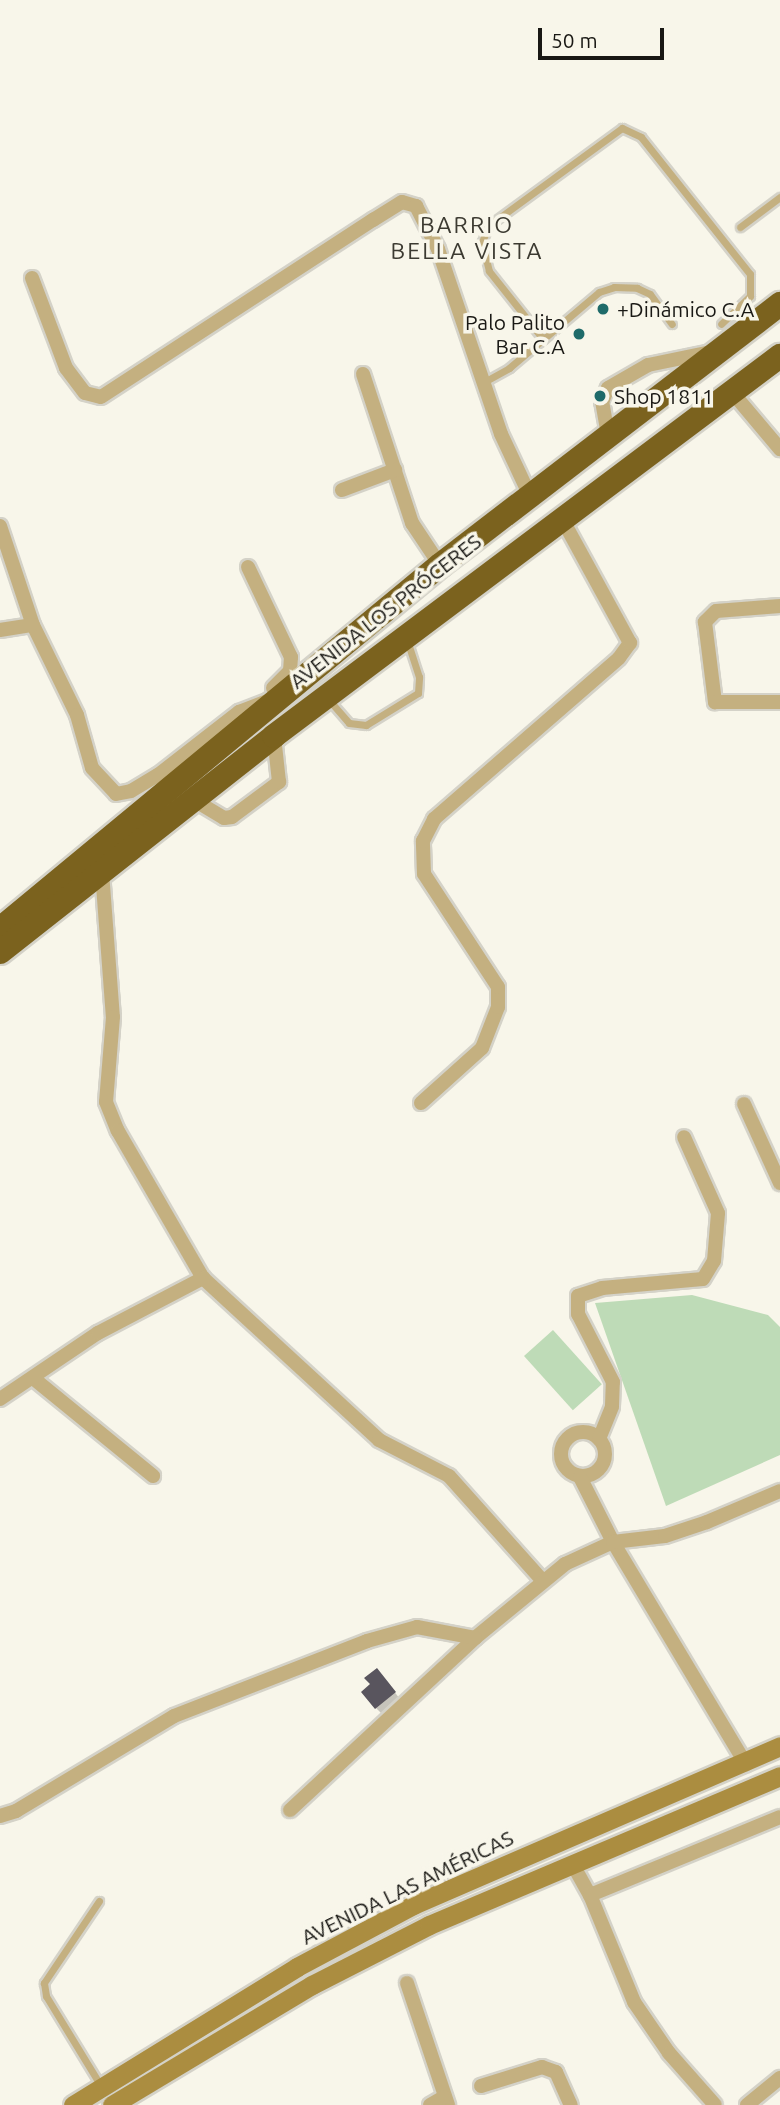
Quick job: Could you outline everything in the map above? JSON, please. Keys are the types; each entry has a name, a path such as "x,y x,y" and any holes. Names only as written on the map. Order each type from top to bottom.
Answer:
{"highway":[{"name":"AVENIDA LOS PRÓCERES","path":"0,929 269,700 780,304"},
{"name":"AVENIDA LOS PRÓCERES","path":"0,952 274,736 780,356"}],"street":[{"path":"32,278 65,368 85,393 101,397 402,202 415,206 424,215 483,382 531,498"},
{"path":"608,435 602,402 608,388 648,365 721,351"},
{"path":"363,374 412,523 440,565"},
{"path":"732,392 780,449"},
{"path":"342,490 395,470"},
{"path":"421,1103 481,1048 498,1007 498,987 424,874 423,841 434,819 619,658 630,643 562,519"},
{"path":"0,526 33,625 78,715 92,768 116,794 131,791 158,775 239,712 269,700 290,671 291,657 248,567"},
{"path":"780,606 716,611 705,622 715,702 780,702"},
{"path":"0,630 33,625"},
{"path":"194,800 224,818 232,817 279,782 274,736"},
{"path":"102,872 113,1017 106,1102 118,1131 203,1278 379,1440 449,1476 542,1580"},
{"path":"744,1104 780,1183"},
{"path":"580,1477 595,1473 604,1461 599,1439 612,1406 613,1382 578,1314 578,1296 602,1288 703,1279 714,1261 718,1213 684,1136"},
{"path":"0,1399 98,1334 203,1278"},
{"path":"33,1378 153,1476"},
{"path":"599,1439 578,1433 561,1448 566,1470 580,1477 613,1542 746,1764"},
{"path":"290,1810 475,1638 542,1580 588,1550 613,1542 665,1535 780,1491"},
{"path":"0,1816 174,1716 367,1641 417,1627 475,1638"},
{"name":"AVENIDA LAS AMÉRICAS","path":"73,2105 297,1967 413,1905 746,1764 780,1746"},
{"name":"AVENIDA LAS AMÉRICAS","path":"112,2105 138,2098 312,1985 429,1925 780,1776"},
{"path":"590,1895 780,1817"},
{"path":"572,1863 590,1895 634,2002 669,2053 715,2105"},
{"path":"407,1983 446,2101 430,2105"},
{"path":"481,2086 542,2067 556,2072 570,2105"},
{"path":"747,2105 780,2078"}],"lane":[{"path":"543,339 489,271 482,242 488,226 622,128 641,137 750,274 750,296 721,324"},
{"path":"740,227 779,199"},
{"path":"483,382 543,339 598,292 614,287 637,288 650,295 672,324"},
{"path":"327,696 356,725 366,725 418,693 419,677 405,636"},
{"path":"99,1901 44,1983 46,1996 101,2087"}],"green space":[{"path":"692,1295 768,1315 780,1327 780,1455 666,1506 595,1303"},
{"path":"553,1330 602,1384 573,1410 524,1356"}],"building":[{"path":"377,1668 396,1692 375,1709 361,1692 370,1684 364,1678"}],"place":[{"name":"+Dinámico C.A","path":"603,309"},
{"name":"Palo Palito Bar C.A","path":"579,334"},
{"name":"Shop 1811","path":"600,396"}],"district":[{"name":"BARRIO BELLA VISTA","path":"467,238"}]}
